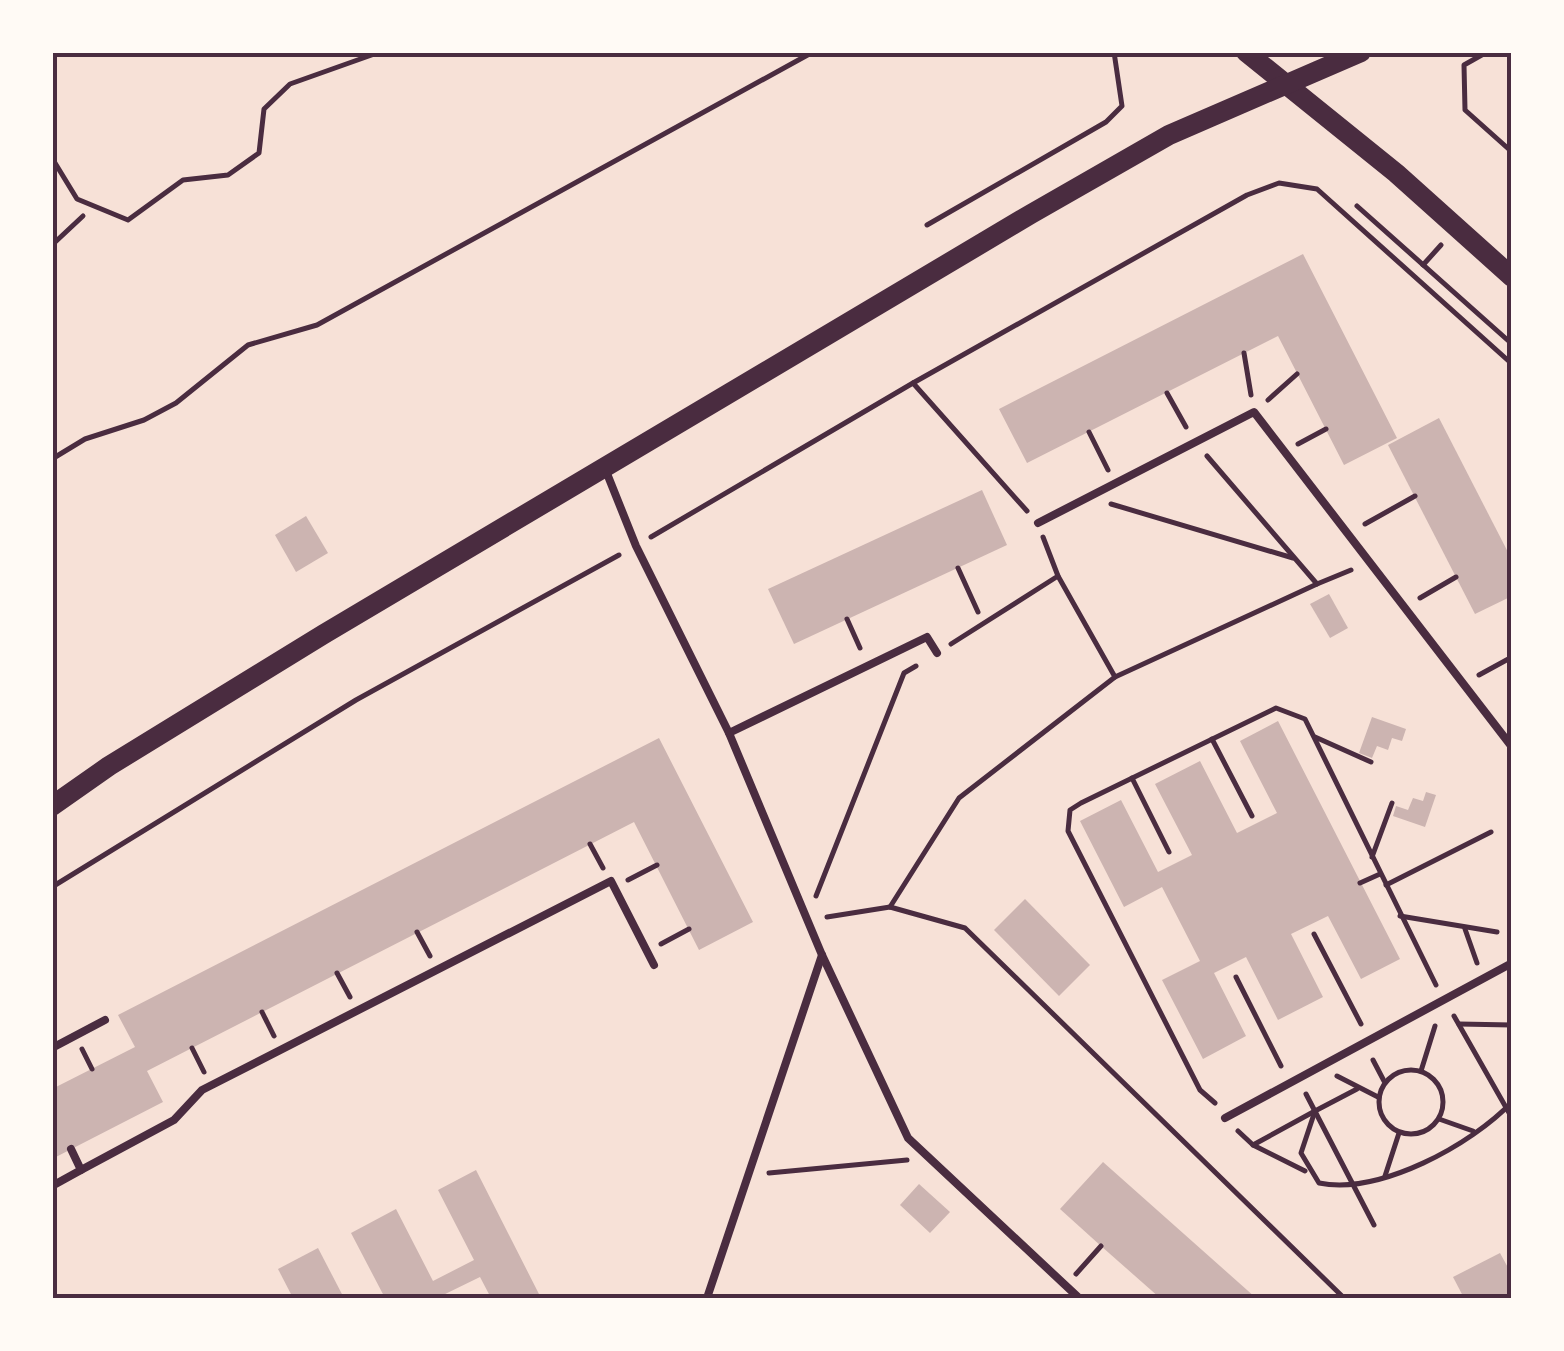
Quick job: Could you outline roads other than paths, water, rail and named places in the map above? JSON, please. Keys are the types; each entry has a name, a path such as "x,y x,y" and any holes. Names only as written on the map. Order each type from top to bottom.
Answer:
{"main road":[{"path":"1246,52 1396,173 1512,277"},
{"path":"52,806 126,756 605,467 1169,135 1361,52"}],"lane":[{"path":"1038,523 1254,412 1512,747"},
{"path":"605,467 636,546 729,733 822,955 908,1138 1079,1298"},
{"path":"729,733 927,637 937,653"},
{"path":"52,1186 174,1120 202,1090 610,881 654,965"},
{"path":"708,1298 822,955"},
{"path":"1225,1118 1512,964"},
{"path":"52,1048 105,1020"},
{"path":"71,1149 81,1170"}]}
